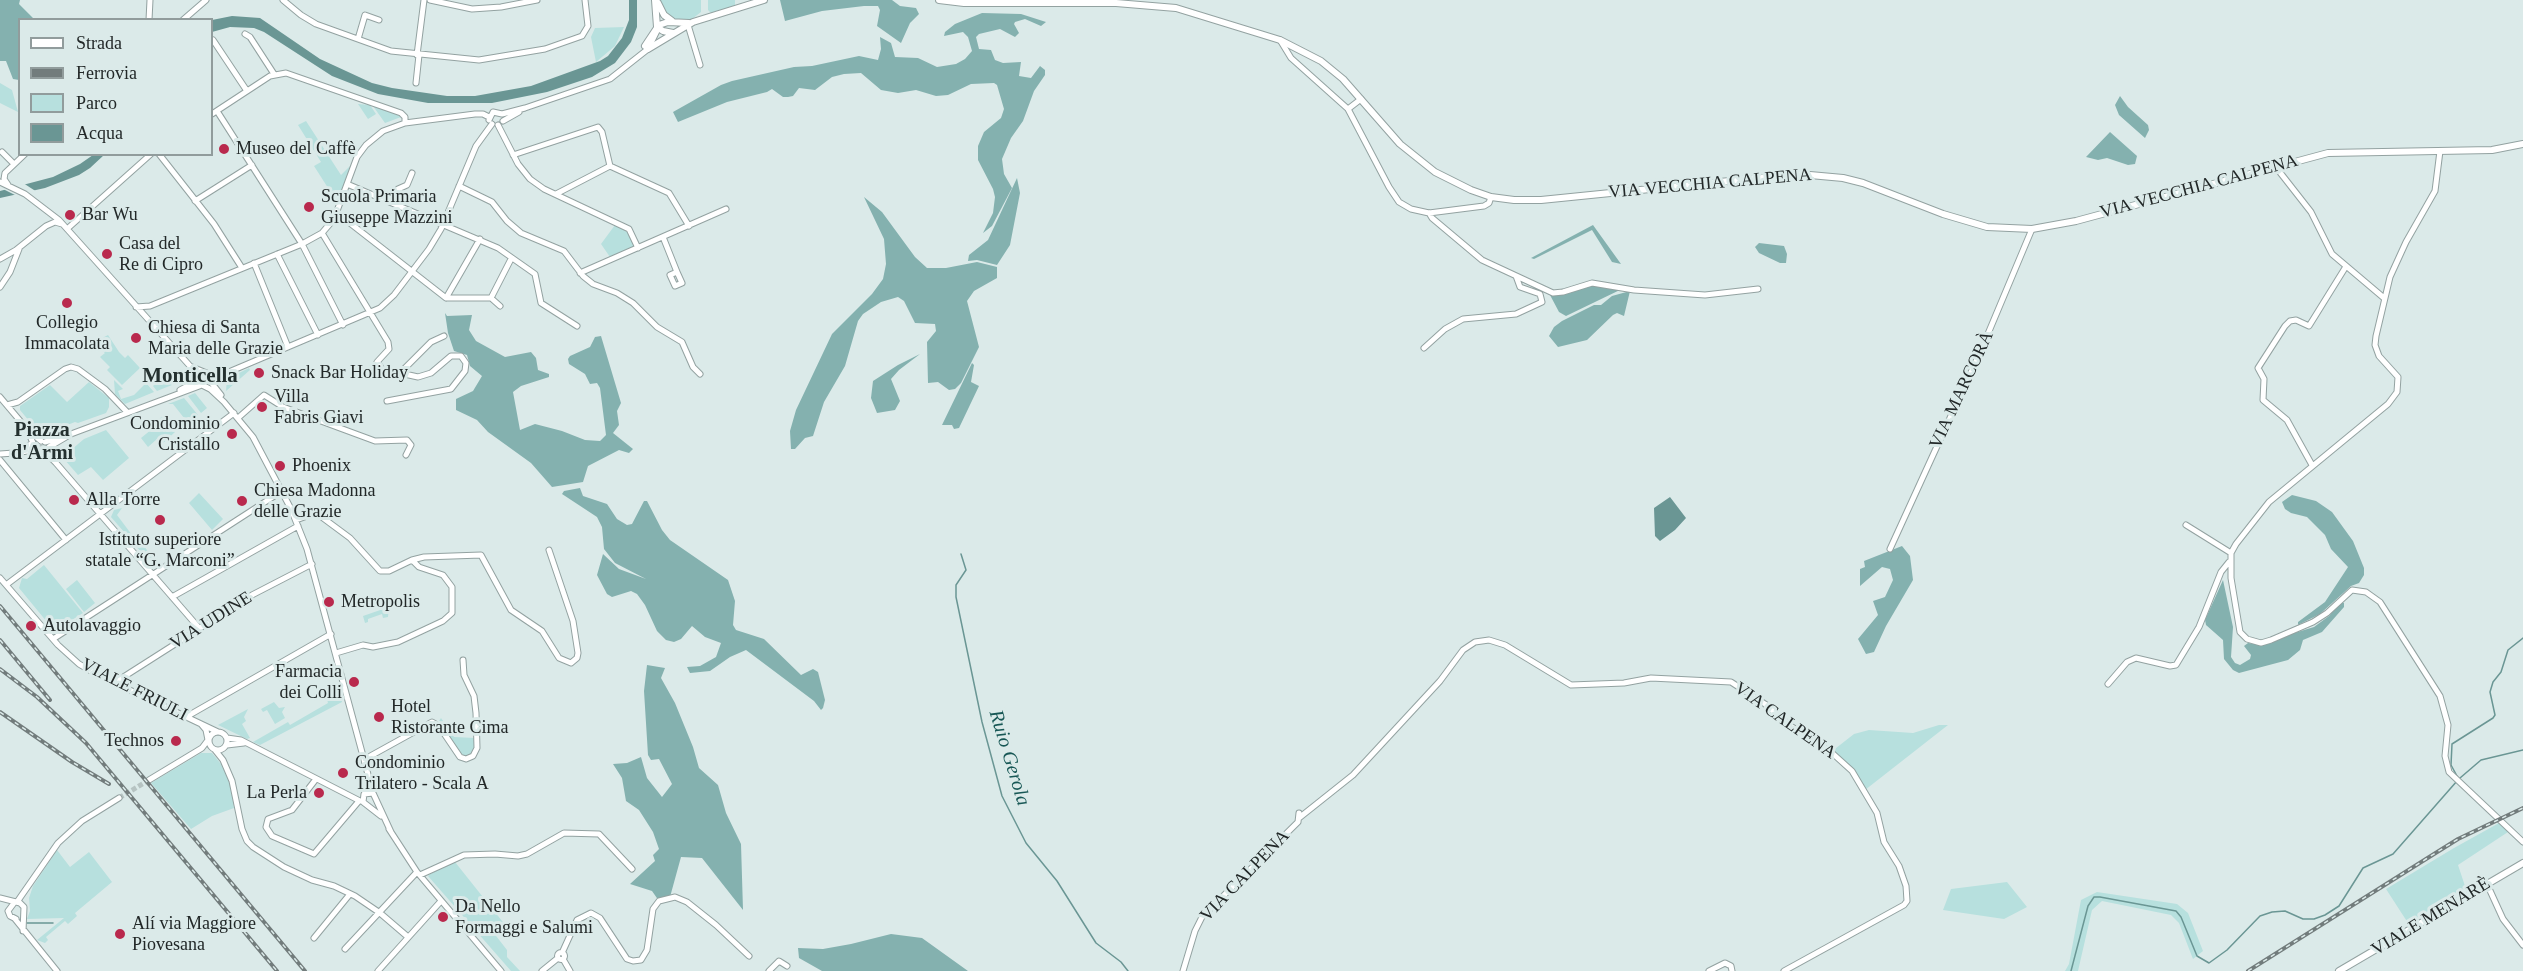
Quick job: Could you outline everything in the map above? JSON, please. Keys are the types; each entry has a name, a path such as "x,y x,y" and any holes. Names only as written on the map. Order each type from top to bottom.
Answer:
{"main road":[{"path":"646,47 690,24 765,0"},
{"name":"VIA VECCHIA CALPENA","path":"939,0 964,3 1116,3 1176,8 1280,40 1321,61 1343,79 1400,144 1424,165 1458,185 1491,197 1541,200 1799,174 1823,175 1863,183 1964,221 1987,227 2032,229 2076,221 2328,153 2492,150 2523,144"},
{"path":"656,1 664,15 675,22"},
{"path":"646,47 658,27 656,1"},
{"path":"658,27 675,22 690,24"},
{"path":"658,27 674,33"},
{"name":"VIALE MENARÈ","path":"2339,971 2523,863"}],"street":[{"path":"148,18 150,0"},
{"path":"185,18 206,0"},
{"path":"283,0 308,20 391,51 479,60 528,53 562,45 582,36 587,31 585,0"},
{"path":"416,83 424,0"},
{"path":"430,0 472,9 537,0"},
{"path":"472,0 472,9"},
{"path":"1053,4 1062,0"},
{"path":"0,454 45,446 203,379 224,374 371,314 388,301 429,249 443,224 476,146 497,120 525,108 597,84 628,65 646,47 653,27 656,1"},
{"path":"358,39 365,15 380,20"},
{"path":"690,24 700,65"},
{"path":"245,34 250,37 274,74"},
{"path":"213,40 247,91"},
{"path":"1280,40 1291,58 1348,109 1395,198 1405,206 1429,213 1484,206 1489,203 1491,197"},
{"path":"343,325 302,244 252,165 214,113 274,74 291,74 401,113 406,118 405,123"},
{"path":"1348,109 1361,99"},
{"path":"136,307 150,306 302,244 322,233 337,213 354,162 366,145 383,131 405,123 479,113 497,120 513,155 530,179 555,194 629,229 638,248"},
{"path":"513,155 597,127 602,132 610,166"},
{"path":"2440,151 2435,191 2406,242 2390,277 2375,345 2379,356 2398,377 2397,392 2388,404 2269,502 2236,544 2229,562 2238,628 2242,635 2252,641 2265,642 2313,622 2352,590 2366,592 2380,602 2440,696 2448,725 2445,762 2457,782 2523,842"},
{"path":"2,152 12,162"},
{"path":"3,179 12,162 21,156"},
{"path":"3,179 5,173 22,156"},
{"path":"65,227 149,156"},
{"path":"161,156 214,224 242,268"},
{"path":"195,201 252,165"},
{"path":"555,194 610,166"},
{"path":"610,166 666,190 674,197 689,226"},
{"path":"2275,166 2311,212 2331,254 2345,268 2384,298"},
{"path":"393,203 398,189 407,185 412,173"},
{"path":"3,179 45,208 65,227 253,437 297,523 312,564 369,775 368,793 360,801"},
{"path":"347,184 498,248 536,276 541,303 576,326"},
{"path":"459,186 492,202 507,221 521,233 564,251 580,273 595,285 624,297 640,309 657,327 680,340 693,368 700,374"},
{"path":"45,208 50,218 46,226"},
{"path":"580,273 726,209"},
{"path":"337,213 446,298 491,298 500,306"},
{"path":"1429,213 1482,260 1515,278 1556,294 1592,283 1635,290 1705,295 1758,290"},
{"path":"0,259 54,222 65,227"},
{"name":"VIA MARCORÀ","path":"1890,549 1982,348 2032,229"},
{"path":"322,233 388,344 388,350 378,360 383,370 421,377 431,373 455,355 461,356 467,366 454,387 449,390 387,401"},
{"path":"663,237 677,272"},
{"path":"446,298 480,239"},
{"path":"0,287 10,272 20,247"},
{"path":"277,254 318,335"},
{"path":"491,298 511,259"},
{"path":"254,263 288,347"},
{"path":"2312,465 2287,420 2263,400 2264,378 2258,368 2290,321 2296,320 2309,326 2345,268"},
{"path":"1424,348 1436,335 1463,319 1516,314 1542,302 1540,294 1520,287 1515,278"},
{"path":"147,318 147,309 150,306"},
{"path":"401,372 431,342 444,336"},
{"path":"7,405 18,402 65,369 74,367 105,389 127,411"},
{"path":"6,585 264,395 283,407 375,441 407,441 411,445 406,454"},
{"path":"0,397 45,446 56,463 199,628"},
{"path":"16,416 18,402"},
{"path":"27,429 33,443"},
{"path":"14,453 33,443 45,446"},
{"path":"0,460 66,540"},
{"path":"53,639 282,491"},
{"path":"172,597 309,515 319,515 350,538 380,571 389,571 424,557 481,555 511,610 542,631 559,658 571,663 577,658 578,653 573,621 549,550"},
{"path":"2186,525 2231,554"},
{"path":"336,653 363,645 373,647 398,642 450,616 452,587 447,579 437,572 419,567 412,560"},
{"path":"2108,684 2127,662 2136,658 2170,666 2176,665 2199,627 2221,572 2229,562"},
{"name":"VIA UDINE","path":"114,683 252,595 312,564"},
{"name":"VIALE FRIULI","path":"0,578 53,639 80,664 114,683 218,732"},
{"path":"186,717 331,634"},
{"name":"VIA CALPENA","path":"1183,971 1195,931 1202,917 1299,815 1353,775 1440,681 1462,650 1475,642 1489,640 1505,645 1571,686 1651,678 1731,682 1765,704 1789,725 1831,752 1852,771 1877,813 1884,842 1899,866 1906,886 1907,901 1904,905 1784,971"},
{"path":"365,759 432,722 439,726 460,757 466,759 473,756 477,748 476,712 474,696 464,675 463,660"},
{"name":"VIALE FRIULI","path":"197,722 204,727 208,740"},
{"path":"148,780 202,748 213,733 218,732 227,738 239,739 350,794 378,812 419,874 501,971"},
{"path":"223,760 227,738"},
{"path":"208,740 223,760 232,781 242,829 247,841 257,851 284,867 350,894 380,913 408,937"},
{"path":"202,748 213,749 244,743"},
{"path":"316,779 292,810 270,817 266,825 273,837 310,854 314,854 368,793"},
{"path":"368,793 377,801 391,832"},
{"path":"8,910 16,903 54,848 68,833 118,798"},
{"path":"360,801 377,801"},
{"path":"345,949 419,874 464,855 523,856 537,850 557,836 567,833 599,834 632,869"},
{"path":"2487,884 2503,919 2523,945"},
{"path":"24,932 23,917 27,888"},
{"path":"314,938 350,894"},
{"path":"542,971 561,957 577,920 591,913 600,918 627,958 641,960 647,950 654,909 659,901 675,897 687,902 716,925 749,956"},
{"path":"0,898 16,903 25,909"},
{"path":"0,898 10,916 15,919 57,971"},
{"path":"378,971 441,901"},
{"path":"15,919 23,917"},
{"path":"561,957 570,971"},
{"path":"769,971 779,961 787,966"},
{"path":"1709,971 1725,963 1731,966 1732,971"}],"green space":[{"path":"659,0 701,0 701,12 692,19 674,19 668,16"},
{"path":"708,0 735,0 735,6 711,13 708,10"},
{"path":"624,27 615,46 596,62 591,37 595,28"},
{"path":"0,83 12,90 18,112 0,103"},
{"path":"358,104 370,105 376,114 368,119"},
{"path":"373,106 400,114 401,117 385,123"},
{"path":"306,121 341,175 351,165 337,202 314,166 321,162 298,125"},
{"path":"615,225 629,233 635,246 610,257 601,244"},
{"path":"108,335 119,352 125,358 128,355 140,368 122,385 107,370 110,367 100,357 105,353 93,343"},
{"path":"249,368 250,370 226,391 227,379"},
{"path":"166,374 172,385 157,391 153,386"},
{"path":"114,380 123,389 118,391 121,399 134,395 146,383 154,392 125,404 115,394"},
{"path":"89,382 109,398 106,413 75,422 45,435 39,433 20,410 20,406 50,385 67,402"},
{"path":"195,393 207,408 201,413 188,396"},
{"path":"184,398 198,415 188,423 173,404 168,404"},
{"path":"163,416 175,432 161,445 157,439 148,447 141,438 157,425 155,422"},
{"path":"106,430 129,458 103,480 91,467 78,475 64,456 84,439"},
{"path":"199,493 223,519 212,530 189,503"},
{"path":"122,508 117,515 132,535 138,532 139,534 131,540 111,517 114,510"},
{"path":"143,538 142,543 156,563 153,565 134,544"},
{"path":"44,565 83,613 56,630 19,588 22,578 27,579"},
{"path":"77,580 95,603 84,612 66,589"},
{"path":"389,607 388,617 383,618 382,614 368,619 365,623 363,616"},
{"path":"340,692 342,702 260,745 253,742 288,722 290,725 328,703 327,699"},
{"path":"274,702 279,708 285,707 282,712 285,718 275,724 267,710 263,712 261,709"},
{"path":"248,709 244,717 246,721 242,724 250,738 247,739 218,725"},
{"path":"441,718 454,737 475,738 475,748 472,754 467,756 461,754 439,721"},
{"path":"1939,725 1948,725 1865,790 1831,752 1854,734 1869,730 1913,733"},
{"path":"201,753 212,753 221,764 230,783 234,808 212,816 191,829 151,783"},
{"path":"2499,823 2508,832 2458,865 2466,889 2408,923 2386,889"},
{"path":"57,850 70,867 89,852 112,882 75,913 77,916 68,924 65,921 46,937 48,940 45,943 37,940 64,918 27,919 30,911 29,898 33,886"},
{"path":"455,862 506,926 493,932 507,950 507,957 520,971 511,971 428,876"},
{"path":"2007,882 2027,907 2004,919 1943,910 1951,889"},
{"path":"2097,892 2177,904 2188,913 2203,951 2193,959 2179,923 2171,915 2102,901 2092,910 2078,971 2065,971 2069,964 2081,900"}],"shaded area":[{"path":"0,0 20,0 19,4 33,18 18,18 18,80 13,79 6,61 0,61"},
{"path":"780,0 892,0 900,6 916,8 919,14 910,23 901,43 877,26 880,10 878,6 822,11 785,21"},
{"path":"982,13 1021,14 1046,22 1041,26 1025,19 1015,22 1019,33 1015,37 1000,29 979,34 976,37 979,49 991,50 995,60 1003,63 1021,62 1019,76 1031,78 1040,66 1045,70 1045,75 1034,91 1023,121 1011,138 1002,159 1004,174 1012,188 992,226 983,233 993,213 995,197 978,160 978,146 984,132 1001,118 1004,109 997,85 994,83 971,84 948,95 936,96 916,90 898,93 881,90 861,73 844,74 832,77 815,90 799,88 793,96 783,97 772,89 727,102 678,122 673,112 732,81 859,56 878,60 881,49 880,37 891,43 895,57 918,58 937,67 956,64 972,51 968,37 963,32 944,36 945,32 955,24"},
{"path":"2120,96 2128,107 2148,125 2149,130 2145,138 2119,115 2115,105"},
{"path":"2110,132 2137,156 2135,164 2128,165 2107,158 2098,160 2086,157"},
{"path":"1017,178 1020,193 1010,245 997,265 977,260 968,261 969,255 988,240"},
{"path":"864,197 882,212 915,257 927,268 946,268 977,262 997,267 997,278 974,291 967,301 979,347 961,383 955,389 949,390 938,382 928,383 927,342 936,331 935,324 915,323 904,301 898,297 881,302 863,314 858,321 845,366 824,402 813,436 805,438 795,449 791,449 790,431 796,410 832,334 872,294 883,279 886,264 884,239"},
{"path":"1593,225 1621,264 1612,262 1592,230 1534,259 1531,258"},
{"path":"1759,243 1784,246 1787,254 1786,263 1780,263 1759,253 1755,247"},
{"path":"1522,279 1557,293 1582,285 1624,288 1566,316 1559,312 1550,295 1523,282"},
{"path":"1630,291 1624,316 1617,313 1613,315 1587,340 1558,347 1549,336 1554,327 1562,321 1594,305 1601,305 1612,296"},
{"path":"445,313 447,316 472,315 469,330 476,341 505,357 531,352 536,358 538,370 549,374 549,377 521,386 513,392 520,430 535,424 585,440 600,441 606,435 600,388 597,383 590,384 585,374 569,364 568,359 590,347 595,337 601,336 621,403 617,411 619,425 613,433 633,449 629,453 619,450 588,466 583,482 552,487 531,463 488,432 477,420 456,410 456,399 473,391 482,376 470,366 467,355 454,351"},
{"path":"920,354 891,379 900,401 895,410 877,413 871,398 873,381"},
{"path":"972,363 974,365 971,382 979,386 959,428 954,429 952,425 942,425"},
{"path":"580,488 583,496 607,504 617,519 627,525 632,524 644,501 647,501 662,530 670,540 728,580 735,601 733,625 736,630 764,639 801,675 813,669 818,672 825,700 823,708 821,710 814,701 746,650 730,657 710,671 690,673 687,667 700,666 716,657 721,643 705,637 692,626 681,639 674,642 666,640 657,631 645,605 637,594 631,591 612,597 607,594 597,575 603,554 619,569 646,579 615,563 604,549 602,527 597,517 562,494 564,491"},
{"path":"2292,495 2316,501 2332,512 2353,541 2364,568 2364,575 2359,583 2351,586 2320,614 2298,625 2298,622 2325,602 2348,567 2331,549 2325,535 2307,517 2285,509 2282,502"},
{"path":"1902,546 1910,556 1913,580 1886,626 1874,652 1866,654 1858,639 1878,615 1873,601 1885,597 1893,580 1890,569 1882,567 1860,586 1860,569 1865,567 1864,561"},
{"path":"2223,580 2233,627 2231,657 2235,663 2240,665 2250,659 2251,655 2244,646 2248,643 2258,644 2314,627 2329,616 2340,602 2344,603 2344,607 2322,632 2303,640 2300,650 2288,660 2239,673 2233,670 2224,659 2223,640 2206,625 2205,620"},
{"path":"647,665 665,668 661,678 675,703 699,768 718,785 726,813 741,844 743,910 702,858 681,857 670,897 659,901 652,891 630,884 655,861 653,855 659,849 653,832 639,810 626,801 622,778 613,764 627,763 641,757 647,778 662,797 672,784 659,759 651,760 648,755 644,691"},
{"path":"891,934 922,938 968,971 822,971 799,958 798,948 823,949"}],"water":[{"path":"629,0 637,0 637,27 631,42 615,63 592,77 547,92 492,103 428,103 378,94 332,76 264,32 254,28 230,27 213,32 213,20 232,16 260,18 320,59 372,83 447,96 475,96 531,86 600,61 608,56 622,38 629,20"},
{"path":"92,156 103,156 79,175 45,188 0,198 0,191 53,177"},
{"path":"1670,497 1686,518 1660,541 1655,536 1654,508"}],"pier":[{"path":"20,181 37,192 17,196 1,188"}],"waterway":[{"name":"Ruio Gerola","path":"961,554 966,570 956,585 956,597 982,722 1002,796 1026,843 1057,881 1096,943 1121,962 1128,971"},
{"path":"2457,776 2451,765 2452,744 2493,718 2495,715 2490,692 2493,682 2501,672 2508,650 2523,638"},
{"path":"2460,778 2481,760 2523,750"},
{"path":"2071,971 2088,906 2094,897 2176,911 2181,917 2197,956 2209,963 2227,950 2260,916 2285,911 2303,919 2314,919 2325,915 2339,906 2363,868 2393,854 2457,781"},
{"path":"27,923 53,923"}],"tunnel":[{"path":"119,798 149,780"}],"railway":[{"path":"0,606 305,971"},
{"path":"0,640 50,700"},
{"path":"0,669 37,697 86,743 277,971"},
{"path":"0,712 72,762 109,784"},
{"path":"2248,971 2458,839 2523,808"}],"place":[{"name":"Museo del Caffè","path":"224,149"},
{"name":"Scuola Primaria Giuseppe Mazzini","path":"309,207"},
{"name":"Bar Wu","path":"70,215"},
{"name":"Casa del Re di Cipro","path":"107,254"},
{"name":"Collegio Immacolata","path":"67,303"},
{"name":"Chiesa di Santa Maria delle Grazie","path":"136,338"},
{"name":"Snack Bar Holiday","path":"259,373"},
{"name":"Villa Fabris Giavi","path":"262,407"},
{"name":"Condominio Cristallo","path":"232,434"},
{"name":"Phoenix","path":"280,466"},
{"name":"Alla Torre","path":"74,500"},
{"name":"Chiesa Madonna delle Grazie","path":"242,501"},
{"name":"Istituto superiore statale “G. Marconi”","path":"160,520"},
{"name":"Metropolis","path":"329,602"},
{"name":"Autolavaggio","path":"31,626"},
{"name":"Farmacia dei Colli","path":"354,682"},
{"name":"Hotel Ristorante Cima","path":"379,717"},
{"name":"Technos","path":"176,741"},
{"name":"Condominio Trilatero - Scala A","path":"343,773"},
{"name":"La Perla","path":"319,793"},
{"name":"Da Nello Formaggi e Salumi","path":"443,917"},
{"name":"Alí via Maggiore Piovesana","path":"120,934"}],"district":[{"name":"Monticella","path":"190,377"},
{"name":"Piazza d'Armi","path":"42,442"}]}
